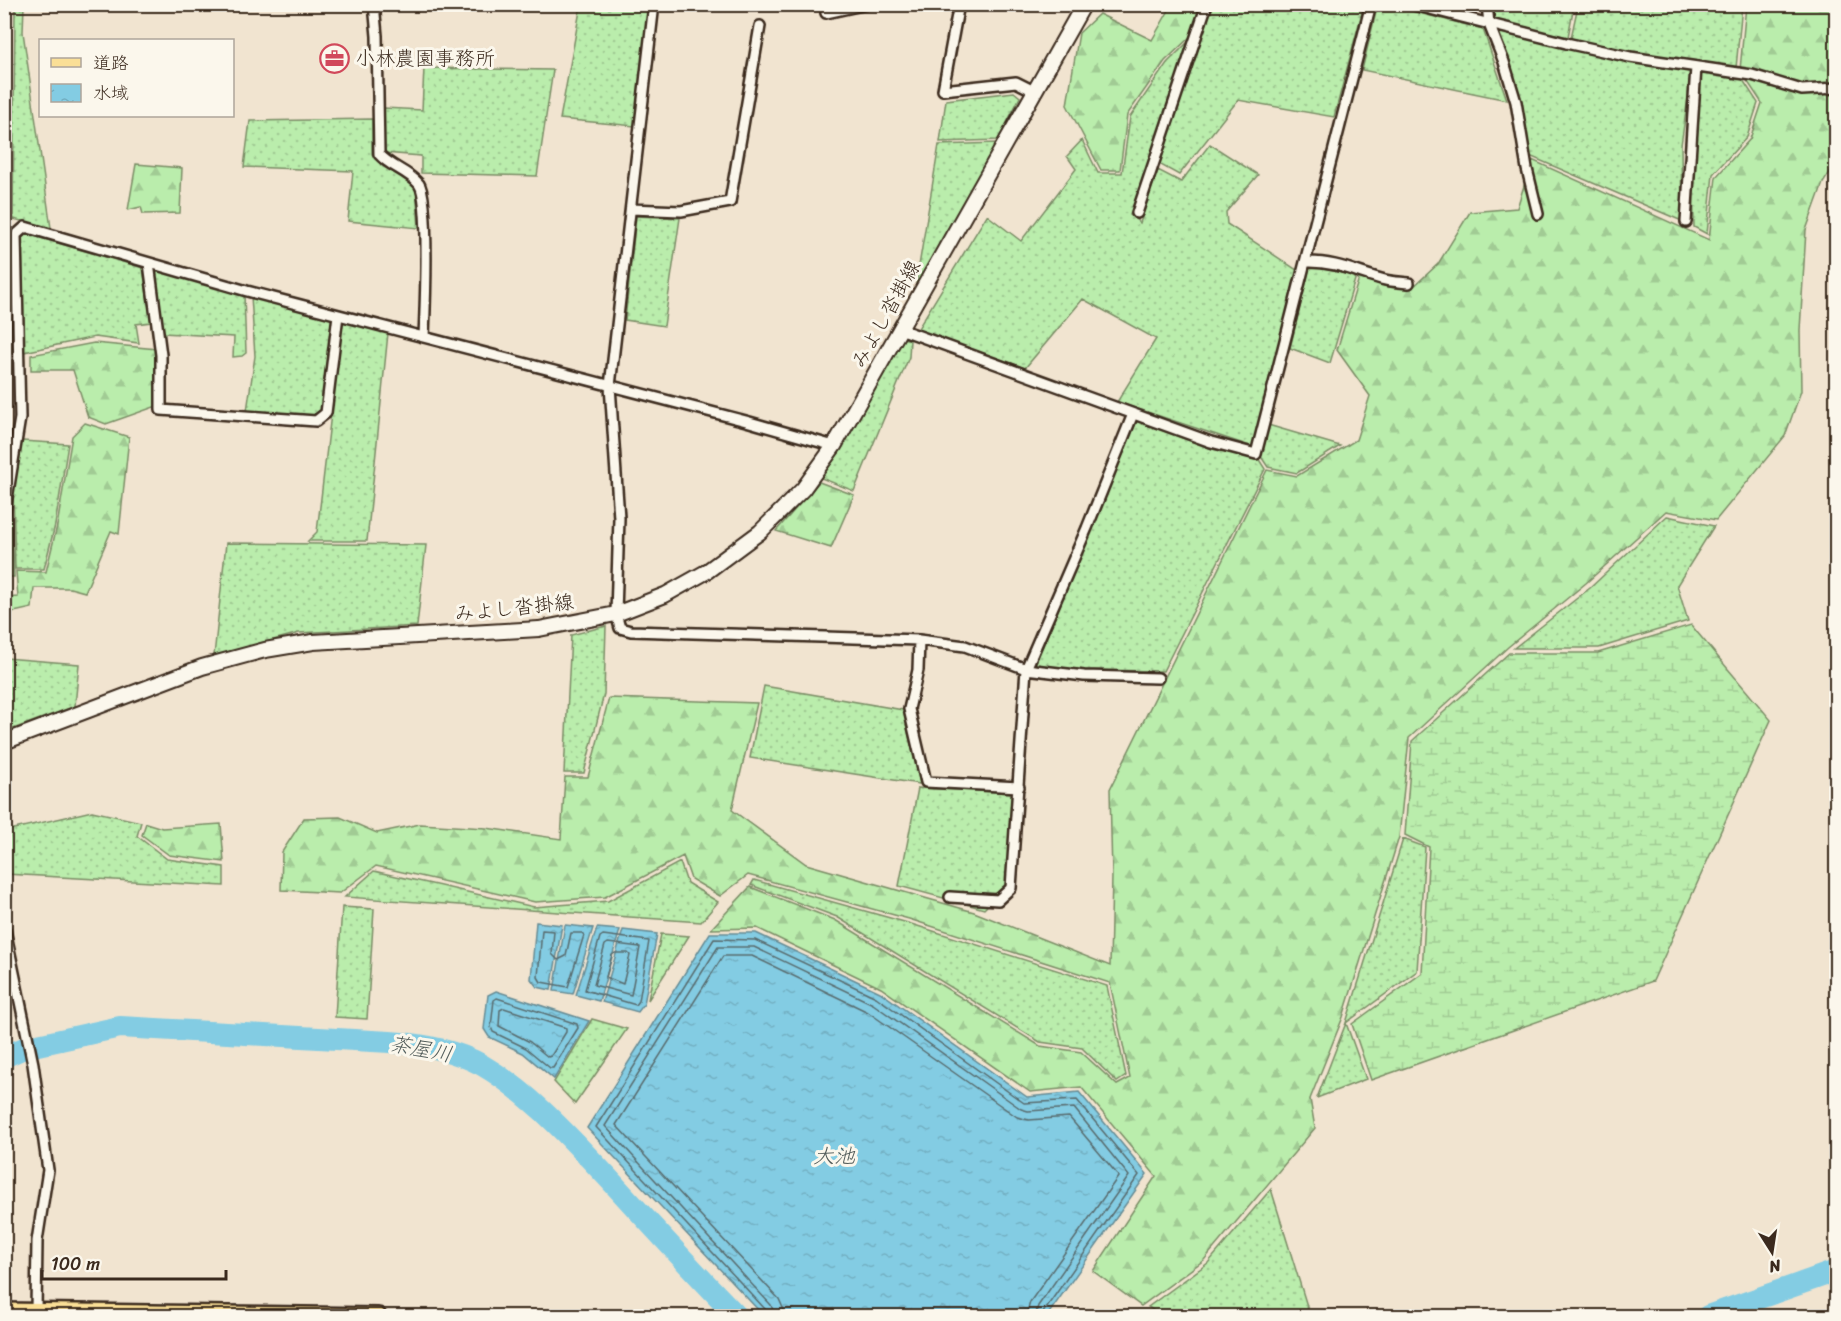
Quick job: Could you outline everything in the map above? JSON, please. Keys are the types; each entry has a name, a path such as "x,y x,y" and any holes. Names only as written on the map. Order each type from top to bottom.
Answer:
{"main road":[{"name":"みよし沓掛線","path":"4,741 202,667 265,650 313,642 539,629 616,614 664,595 706,572 760,532 803,489 834,446 1084,4"},
{"path":"4,1311 36,1315 378,1317"}],"street":[{"path":"374,4 377,36 379,154 386,162 405,172 420,186 426,227 424,337"},
{"path":"654,4 610,386 619,518 616,614 620,628 631,631 919,640 965,646 1026,669 1084,676 1158,678"},
{"path":"826,13 867,4"},
{"path":"959,4 943,90 1016,82 1034,91"},
{"path":"1137,213 1207,4"},
{"path":"900,329 1211,442 1256,454 1371,4"},
{"path":"1410,4 1630,57 1770,79 1802,90 1836,88"},
{"path":"1487,4 1489,24 1516,102 1527,169 1538,214"},
{"path":"631,208 681,212 730,202 760,26"},
{"path":"1686,222 1696,67"},
{"path":"4,518 20,418 16,235 25,227 338,315 834,446"},
{"path":"1306,262 1321,261 1348,267 1385,280 1409,283"},
{"path":"149,263 161,355 161,410 316,421 326,413 338,315"},
{"path":"950,897 998,900 1011,888 1026,669 1133,414"},
{"path":"919,640 918,670 909,709 926,782 1019,787"},
{"path":"4,925 33,1065 48,1170 37,1241 36,1315"}],"green space":[{"path":"1378,4 1483,29 1507,100 1362,70"},
{"path":"15,5 24,5 23,32 51,228 13,219"},
{"path":"581,5 648,5 635,126 560,119"},
{"path":"1172,5 1203,5 1192,35 1165,61 1127,115 1120,170 1101,170 1067,105 1079,33 1099,14 1152,40"},
{"path":"1213,5 1364,5 1334,117 1238,100 1179,175 1159,164"},
{"path":"1491,5 1574,5 1568,37 1492,20"},
{"path":"1578,5 1742,5 1736,68 1634,53 1571,38"},
{"path":"1746,5 1836,5 1836,163 1823,183 1806,230 1800,330 1801,391 1785,436 1716,520 1666,511 1586,583 1508,647 1409,738 1399,837 1343,1017 1310,1099 1315,1128 1204,1260 1141,1306 1093,1271 1156,1176 1081,1087 1030,1092 881,988 757,928 711,929 750,887 835,920 1040,1046 1081,1052 1117,1085 1130,1078 1110,983 909,919 748,875 720,896 691,879 683,856 605,897 535,902 376,866 340,893 281,890 282,852 304,818 340,817 377,833 420,824 486,828 561,839 565,777 588,777 609,698 757,703 732,810 806,864 974,912 1110,966 1112,876 1110,789 1267,470 1297,476 1356,440 1370,396 1337,350 1359,278 1385,286 1411,289 1438,264 1470,212 1517,208 1532,160 1709,240 1716,177 1750,139 1762,103 1740,70"},
{"path":"1494,29 1629,62 1692,70 1681,145 1682,221 1525,154"},
{"path":"1191,39 1130,215 1140,223 1158,170 1181,182 1210,144 1258,175 1226,212 1227,224 1297,270 1253,447 1117,402 1156,339 1083,299 1025,368 917,330 987,215 1021,241 1076,169 1067,156 1082,140 1098,173 1122,173 1130,117 1167,63"},
{"path":"424,68 553,70 537,176 421,173 421,156 384,153 384,108 422,110"},
{"path":"1700,72 1741,77 1758,103 1747,137 1713,174 1707,234 1694,227 1693,164"},
{"path":"1014,92 1020,97 998,140 940,142 946,100"},
{"path":"372,119 372,154 383,167 403,176 416,189 419,228 348,221 353,171 244,167 250,121"},
{"path":"997,143 915,290 939,145"},
{"path":"136,164 182,168 180,213 143,214 141,207 128,210"},
{"path":"636,216 680,218 664,326 625,320"},
{"path":"27,234 143,268 151,322 136,324 139,343 95,337 24,352 22,238"},
{"path":"1310,266 1356,276 1330,363 1290,348"},
{"path":"155,269 244,294 246,353 233,357 234,337 163,333"},
{"path":"251,296 334,318 322,411 315,416 247,411 255,356"},
{"path":"342,321 388,333 367,541 308,541 317,532"},
{"path":"903,338 910,340 909,357 854,491 821,478 840,451"},
{"path":"94,343 157,349 157,406 106,424 88,417 73,370 31,370 31,355"},
{"path":"1137,421 1212,449 1258,458 1265,469 1163,671 1085,670 1035,665"},
{"path":"85,423 129,437 119,534 111,531 85,592 70,588 34,588 32,608 5,614 5,598 18,597 16,571 46,572 57,526 72,436"},
{"path":"1268,425 1340,446 1297,473 1268,467 1260,455"},
{"path":"22,441 68,444 55,525 44,569 15,569 13,487"},
{"path":"819,482 854,495 831,548 776,531"},
{"path":"11,497 14,577 5,577 5,545"},
{"path":"1667,516 1714,526 1677,585 1688,621 1599,648 1514,648 1590,588"},
{"path":"226,543 426,545 417,626 299,633 214,656"},
{"path":"1691,625 1771,720 1653,981 1371,1080 1352,1024 1422,973 1429,847 1405,835 1412,741 1509,653 1598,653"},
{"path":"606,626 604,694 584,773 564,773 571,635"},
{"path":"5,658 79,664 75,706 5,732"},
{"path":"764,686 903,710 920,784 750,758"},
{"path":"918,788 1014,793 1006,887 984,909 899,886"},
{"path":"92,811 141,822 137,836 167,859 224,867 224,886 5,874 5,831"},
{"path":"146,823 162,828 221,824 224,862 169,855 142,835"},
{"path":"1403,839 1425,847 1417,971 1346,1023"},
{"path":"680,862 687,883 718,902 701,922 345,897 374,871 534,907 608,901"},
{"path":"754,880 908,923 1107,986 1126,1076 1117,1082 1082,1048 1040,1042 837,917 751,885"},
{"path":"342,907 374,909 367,1019 335,1017"},
{"path":"661,934 689,936 648,1000"},
{"path":"592,1019 627,1029 575,1104 554,1082"},
{"path":"1346,1023 1366,1079 1317,1098"},
{"path":"1271,1189 1310,1316 1162,1316 1148,1307 1208,1263"}],"water":[{"path":"536,922 562,925 551,990 537,987 531,979"},
{"path":"565,925 593,928 573,994 554,991"},
{"path":"597,928 620,930 599,1001 576,995"},
{"path":"623,930 657,934 644,1004 638,1012 602,1002"},
{"name":"大池","path":"710,933 756,933 880,992 1027,1097 1079,1092 1147,1174 1047,1316 764,1316 587,1128"},
{"path":"496,991 589,1021 554,1079 523,1053 489,1037 484,1029 488,995"},
{"path":"724,1289 750,1316 725,1316 710,1301"}],"waterway":[{"name":"茶屋川","path":"4,1057 24,1048 120,1027 402,1043 426,1046 461,1055 482,1065 518,1089 550,1118 737,1316"},
{"name":"茶屋川","path":"1708,1316 1836,1271"}],"place":[{"name":"小林農園事務所","path":"334,58"}]}
